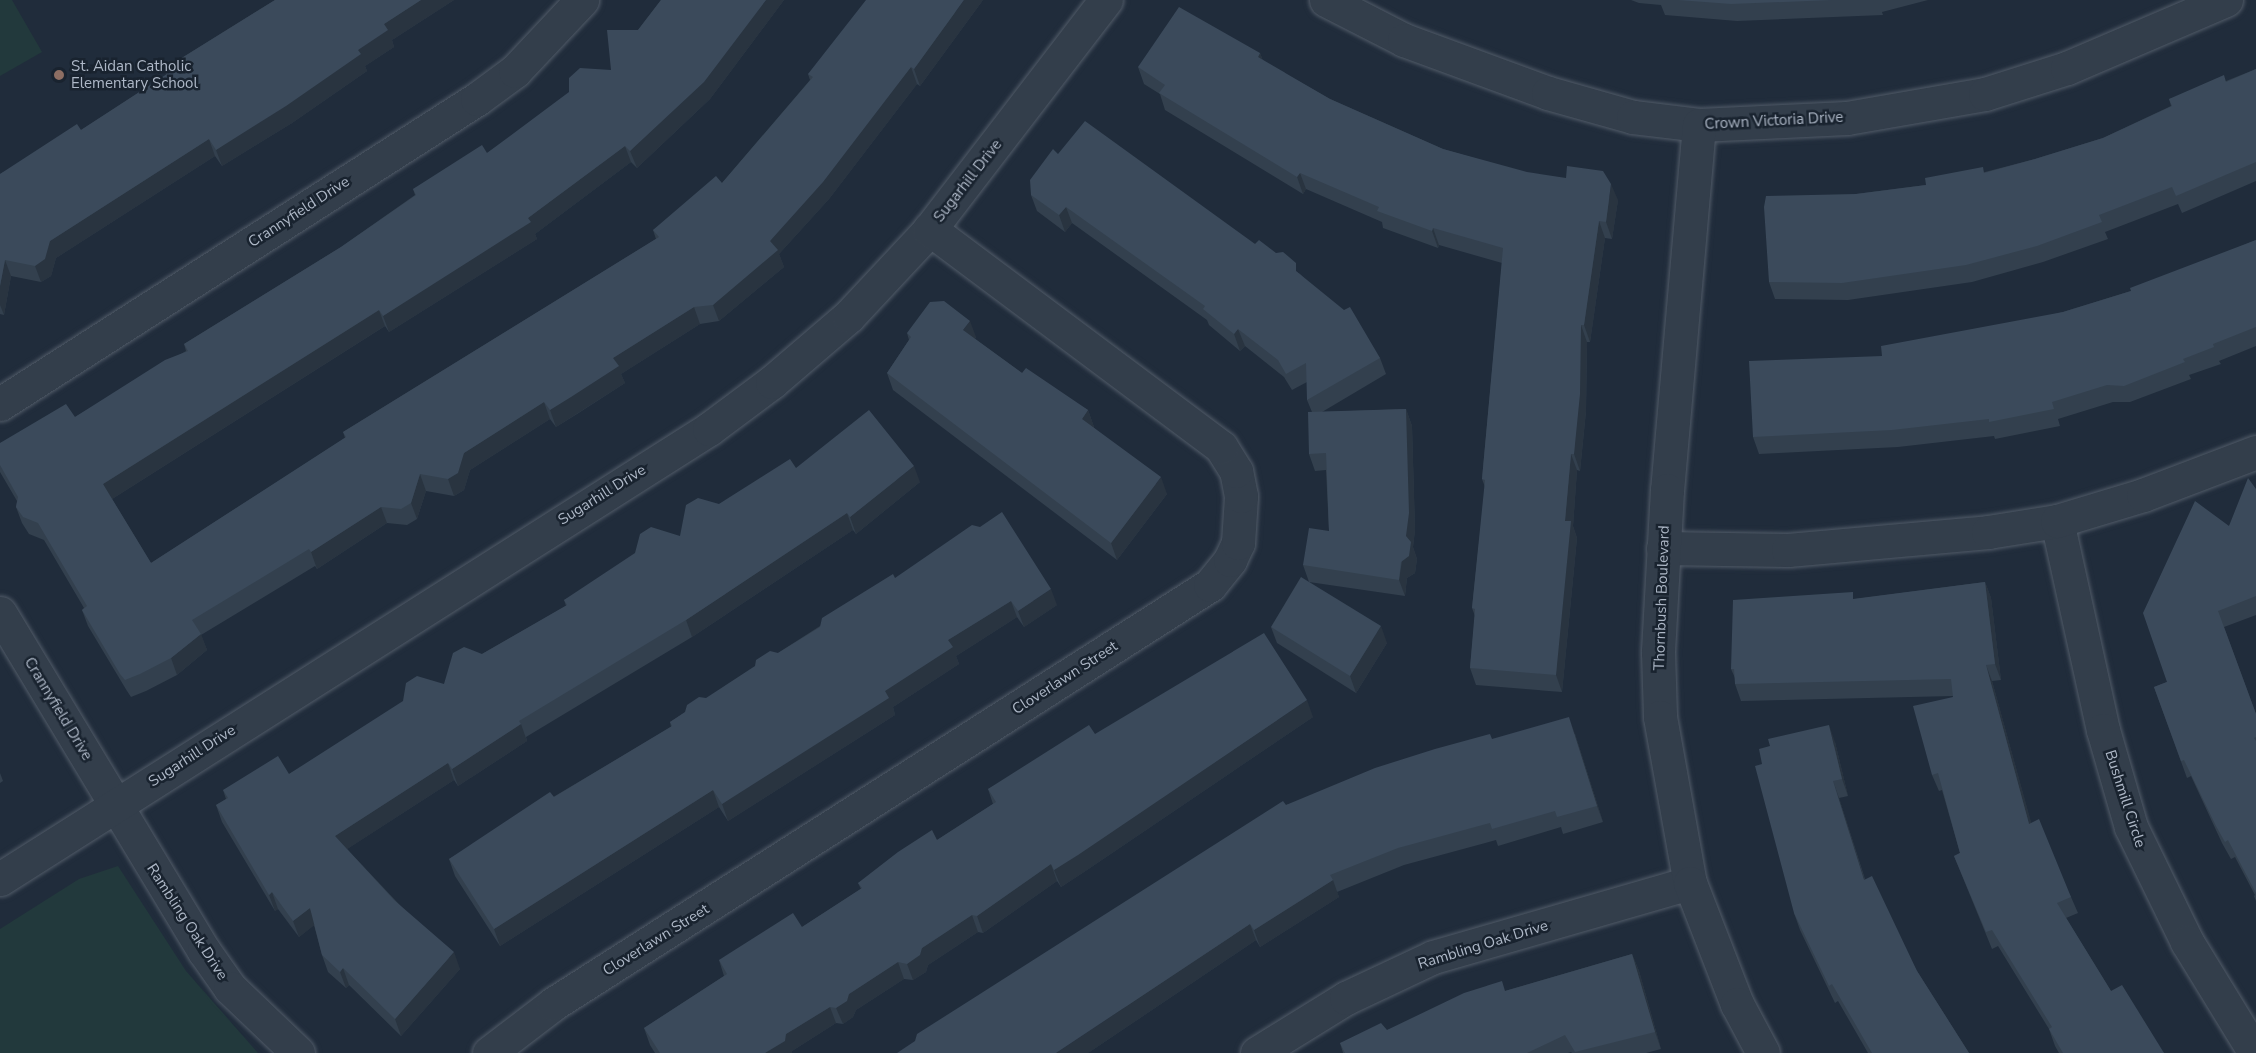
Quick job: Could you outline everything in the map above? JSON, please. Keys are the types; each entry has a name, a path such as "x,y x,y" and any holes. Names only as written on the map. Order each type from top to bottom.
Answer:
{"street":[{"name":"Crannyfield Drive","path":"0,404 477,99 515,71 582,0"},
{"name":"Sugarhill Drive","path":"0,879 709,429 772,382 849,316 930,229 1106,0"},
{"name":"Crown Victoria Drive","path":"1326,0 1404,40 1548,93 1633,117 1699,125 1847,118 1985,94 2067,68 2226,0"},
{"name":"Thornbush Boulevard","path":"1699,125 1663,548 1658,652 1660,717 1690,883 1737,1004 1763,1053"},
{"name":"Cloverlawn Street","path":"489,1053 553,1004 1210,585 1230,560 1238,543 1241,496 1236,471 1221,447 930,229"},
{"path":"1663,548 1788,550 1875,544 2056,521 2142,495 2256,452"},
{"name":"Bushmill Circle","path":"2056,521 2103,730 2131,827 2187,942 2255,1053"},
{"name":"Crannyfield Drive","path":"0,613 115,806"},
{"name":"Rambling Oak Drive","path":"115,806 230,988 298,1053"},
{"name":"Rambling Oak Drive","path":"1257,1053 1346,998 1433,957 1690,883"}],"green space":[{"path":"0,0 12,0 42,52 0,76"},
{"path":"118,866 186,971 258,1053 0,1053 0,929 79,879"}],"building":[{"path":"275,0 421,0 384,24 388,30 358,50 361,54 286,106 216,150 209,139 50,241 45,259 35,266 5,260 0,286 0,174 77,124 81,130 167,74 164,69"},
{"path":"661,0 766,0 704,82 630,151 625,146 528,218 531,222 383,316 379,310 103,484 151,563 346,437 343,432 659,237 653,230 716,176 722,183 813,77 808,74 866,0 964,0 914,69 911,67 823,182 770,241 778,250 713,305 694,307 613,358 619,366 571,397 550,410 544,402 464,453 458,473 448,479 420,474 411,503 401,509 381,507 311,552 309,549 192,620 201,634 171,658 125,680 82,610 87,606 38,523 23,517 16,507 18,497 0,465 0,443 66,404 75,417 165,360 188,351 184,344 341,247 416,195 413,189 482,145 487,153 569,92 569,78 580,68 611,70 607,30 638,30"},
{"path":"1678,0 1832,0 1731,4"},
{"path":"1179,7 1260,53 1258,57 1330,99 1443,149 1527,172 1566,178 1567,166 1603,171 1611,184 1606,222 1599,221 1584,325 1581,325 1580,394 1574,454 1571,454 1565,521 1571,521 1556,675 1470,668 1475,609 1472,608 1485,480 1482,479 1503,248 1433,228 1432,231 1377,211 1379,207 1300,173 1297,177 1159,93 1165,85 1138,67"},
{"path":"2256,69 2256,162 2176,196 2172,187 2099,215 2102,222 2037,246 1966,265 1842,283 1769,282 1764,207 1766,196 1856,194 1926,185 1925,178 1983,167 1984,173 2103,138 2172,106 2169,99 2224,75 2226,82"},
{"path":"1085,121 1255,244 1259,240 1276,253 1283,252 1296,263 1296,271 1344,310 1350,307 1380,358 1307,400 1306,363 1286,374 1278,360 1238,329 1234,334 1203,309 1205,306 1066,207 1059,215 1031,195 1030,180 1053,149 1058,154"},
{"path":"2256,240 2256,327 2213,344 2214,347 2183,359 2185,362 2124,386 2107,385 2052,402 2054,409 1989,422 1989,419 1892,430 1753,437 1749,361 1882,356 1881,346 2063,312 2131,291 2130,288"},
{"path":"944,301 970,321 963,330 1022,373 1026,368 1088,410 1082,419 1161,477 1111,543 887,373 911,337 907,333 930,302"},
{"path":"1406,409 1409,513 1406,536 1411,542 1409,556 1401,562 1399,580 1303,565 1309,528 1329,531 1326,453 1309,454 1308,412"},
{"path":"869,410 914,466 850,517 847,513 686,620 519,721 521,724 452,769 448,763 335,836 394,900 454,952 395,1019 343,968 340,972 322,955 310,908 293,921 272,892 269,895 216,805 228,798 223,790 278,756 289,774 403,701 406,683 417,676 444,684 453,653 464,647 482,654 567,605 564,600 635,553 640,534 651,527 680,536 686,505 698,498 719,504 790,459 796,468"},
{"path":"2248,478 2256,489 2256,596 2218,611 2256,714 2256,737 2254,738 2256,741 2256,893 2228,840 2225,842 2216,826 2184,760 2181,761 2154,687 2167,682 2143,613 2195,501 2229,526"},
{"path":"1002,512 1051,589 1018,611 1011,601 948,640 953,647 885,691 889,698 722,804 713,790 494,929 449,859 550,792 554,797 672,726 670,722 685,712 687,705 699,697 706,698 755,666 756,660 770,651 778,653 820,627 822,618 893,574 895,578 972,525 980,527"},
{"path":"1301,577 1381,626 1350,676 1271,627"},
{"path":"1985,582 1995,664 1986,665 2029,824 2039,819 2071,897 2057,903 2111,991 2122,985 2164,1053 2063,1053 2049,1029 2052,1027 1992,930 1986,932 1954,856 1960,853 1938,773 1932,775 1913,706 1953,697 1951,679 1735,684 1734,669 1731,669 1733,600 1853,592 1853,599"},
{"path":"1264,633 1307,700 1078,855 1054,870 1051,864 977,916 972,915 922,948 920,955 907,964 898,962 849,994 847,1001 836,1008 830,1007 786,1034 785,1041 765,1053 660,1053 644,1028 727,974 719,960 793,913 802,927 862,888 858,883 898,852 932,830 937,840 996,802 988,789 1089,725 1095,734"},
{"path":"1569,717 1597,806 1557,817 1555,811 1492,829 1490,823 1398,848 1330,875 1333,880 1254,930 1250,924 1056,1053 897,1053 915,1041 917,1034 1283,801 1286,805 1375,768 1435,749 1490,734 1492,739"},
{"path":"1829,725 1842,779 1833,781 1864,880 1872,876 1917,971 1969,1053 1872,1053 1832,984 1829,986 1794,913 1755,766 1762,764 1759,749 1770,746 1768,739"},
{"path":"1632,954 1655,1032 1575,1052 1565,1035 1527,1053 1345,1053 1340,1043 1381,1023 1387,1030 1464,993 1502,981 1505,991"}],"place":[{"name":"St. Aidan Catholic Elementary School","path":"59,75"}]}
